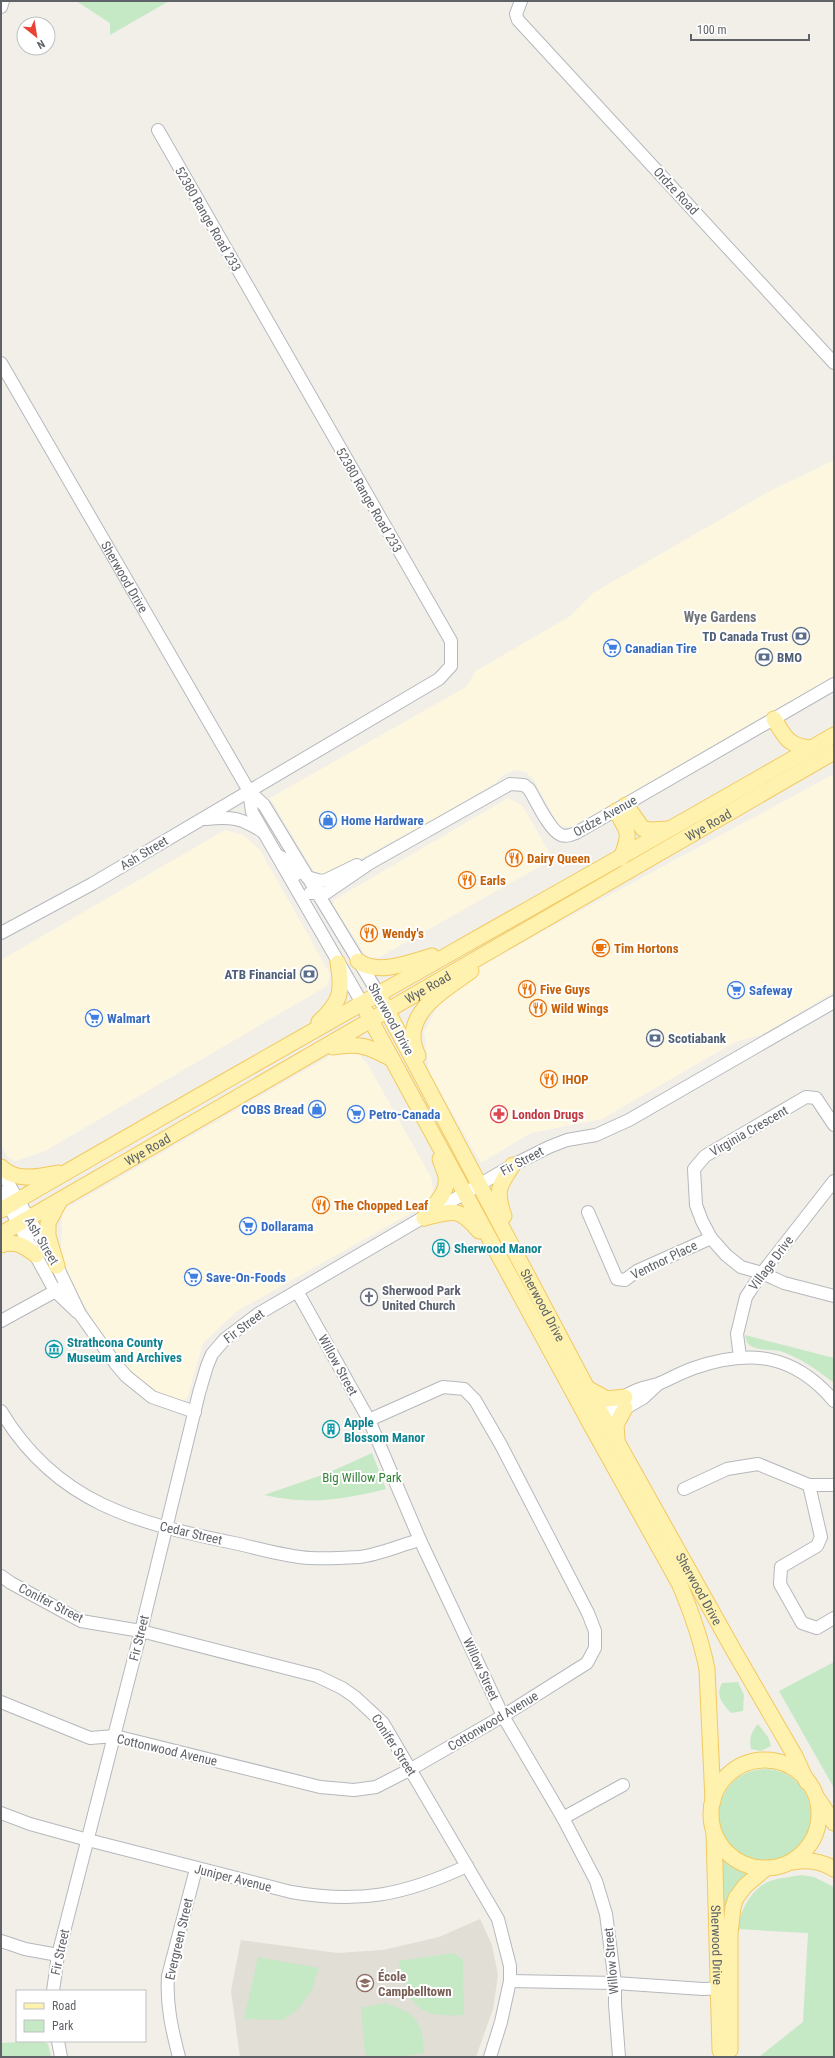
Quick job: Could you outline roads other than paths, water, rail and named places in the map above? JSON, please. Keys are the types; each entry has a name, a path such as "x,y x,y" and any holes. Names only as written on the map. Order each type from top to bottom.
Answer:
{"main road":[{"path":"774,719 789,742 799,747 811,748"},
{"name":"Wye Road","path":"1,1234 17,1212 71,1170 378,993 621,858 834,735"},
{"name":"Wye Road","path":"17,1212 61,1198 371,1021 387,1010 834,752"},
{"path":"621,808 643,829 672,829"},
{"path":"621,808 628,834 628,840 621,858"},
{"path":"442,1116 435,1092 413,1043 414,1027 417,1020 434,998 531,927"},
{"path":"358,961 364,966 369,967 391,966 452,951"},
{"path":"305,1036 326,1016 340,994 341,980 338,962"},
{"name":"Sherwood Drive","path":"378,993 587,1388 596,1419 617,1442 734,1652 795,1756 807,1782"},
{"name":"Sherwood Drive","path":"362,1003 496,1252 596,1419 679,1583 693,1617 704,1652 709,1685 713,1801"},
{"path":"322,1049 346,1044 358,1044 392,1059"},
{"path":"424,1218 442,1195 446,1182 432,1134"},
{"path":"17,1212 120,1149 125,1139"},
{"path":"513,1165 501,1182 498,1193 503,1213 522,1263"},
{"path":"1,1167 7,1173 23,1177 39,1177 71,1170"},
{"path":"57,1266 48,1236 48,1223 61,1198"},
{"path":"424,1218 460,1212 467,1217 496,1252"},
{"path":"1,1245 11,1243 21,1244 36,1255"},
{"path":"587,1388 607,1399 625,1403 616,1425 617,1442"},
{"path":"834,1823 807,1782 793,1768 785,1763 772,1760 756,1760 743,1765 726,1777 719,1786 713,1801 714,1833 727,1850 739,1861 752,1867 765,1869 806,1860 814,1861 834,1869"},
{"path":"794,1862 810,1844 815,1833 818,1814 815,1795"},
{"name":"Sherwood Drive","path":"714,1833 724,1988 730,2049 728,2057"},
{"name":"Sherwood Drive","path":"723,2057 720,2050 724,1988 731,1920 735,1902 745,1886 765,1869"}],"street":[{"path":"1,7 3,1"},
{"name":"Ordze Road","path":"521,1 516,14 518,20 834,363"},
{"name":"52380 Range Road 233","path":"158,130 451,641 451,666 439,679 249,791"},
{"name":"Sherwood Drive","path":"1,363 249,791 264,805 378,993"},
{"name":"Ordze Avenue","path":"370,863 510,784 524,785 529,789 550,825 563,836 576,833 834,684"},
{"name":"Sherwood Drive","path":"249,791 252,812 362,1003"},
{"name":"Ash Street","path":"1,932 38,914 249,791"},
{"path":"200,820 231,817 246,822 264,833"},
{"path":"277,855 288,861 310,893 317,894 326,893 370,863"},
{"path":"307,877 321,881 356,865 370,863"},
{"name":"Ash Street","path":"1,941 38,914"},
{"name":"Fir Street","path":"53,1990 58,1955 115,1736 165,1528 195,1412 212,1354 224,1339 243,1323 466,1194 513,1165 549,1146 567,1140 596,1135 619,1125 834,1002"},
{"name":"Virginia Crescent","path":"834,1125 816,1098 806,1097 705,1156 694,1169 696,1205 711,1238 726,1255 741,1267 762,1273 784,1283 834,1296"},
{"name":"Ash Street","path":"1,1171 36,1255 55,1291 80,1314 115,1362 139,1388 152,1397 195,1412"},
{"name":"Village Drive","path":"740,1357 737,1334 740,1316 746,1297 762,1273 834,1181"},
{"name":"Ash Street","path":"1,1192 57,1266 80,1314"},
{"name":"Ventnor Place","path":"588,1212 617,1279 625,1280 637,1271 711,1238"},
{"path":"1,1321 67,1285"},
{"name":"Willow Street","path":"296,1291 370,1420 420,1540 503,1716 564,1818 596,1881 606,1914 615,1983 619,2057"},
{"path":"596,1419 625,1403 638,1389 658,1384 696,1367 716,1361 740,1357 766,1358 796,1368 808,1375 834,1402"},
{"name":"Cottonwood Avenue","path":"1,1702 90,1738 115,1736 320,1787 337,1790 354,1790 376,1787 411,1769 503,1716 588,1664 594,1648 596,1631 501,1444 475,1400 464,1389 443,1387 370,1420"},
{"name":"Cedar Street","path":"1,1411 24,1445 51,1471 74,1490 123,1515 165,1528 310,1558 361,1556 420,1540"},
{"path":"684,1489 696,1482 727,1469 758,1464 809,1484 834,1485"},
{"path":"809,1484 821,1536 817,1546 780,1567 780,1584 802,1623 817,1628 834,1618"},
{"name":"Conifer Street","path":"1,1576 81,1621 141,1631 302,1672 336,1684 355,1696 382,1723 411,1769 498,1919 510,1966 510,1981 501,2022 490,2057"},
{"path":"564,1818 623,1785"},
{"name":"Juniper Avenue","path":"1,1813 30,1824 196,1869 291,1892 314,1896 350,1898 402,1892 436,1880 467,1866"},
{"name":"Evergreen Street","path":"179,2057 169,2012 167,1994 168,1976 196,1869"},
{"path":"1,1942 25,1949 58,1955"},
{"path":"510,1981 615,1983 703,1989 724,1988"},
{"path":"58,2042 62,2057"}],"place":[{"name":"TD Canada Trust","path":"801,636"},
{"name":"Canadian Tire","path":"612,648"},
{"name":"BMO","path":"764,657"},
{"name":"Home Hardware","path":"328,820"},
{"name":"Dairy Queen","path":"514,858"},
{"name":"Earls","path":"467,880"},
{"name":"Wendy's","path":"369,933"},
{"name":"Tim Hortons","path":"601,948"},
{"name":"ATB Financial","path":"309,974"},
{"name":"Five Guys","path":"527,989"},
{"name":"Safeway","path":"736,990"},
{"name":"Wild Wings","path":"538,1008"},
{"name":"Walmart","path":"94,1018"},
{"name":"Scotiabank","path":"655,1038"},
{"name":"IHOP","path":"549,1079"},
{"name":"COBS Bread","path":"317,1109"},
{"name":"Petro-Canada","path":"356,1114"},
{"name":"London Drugs","path":"499,1114"},
{"name":"The Chopped Leaf","path":"321,1205"},
{"name":"Dollarama","path":"248,1226"},
{"name":"Sherwood Manor","path":"441,1248"},
{"name":"Save-On-Foods","path":"193,1277"},
{"name":"Sherwood Park United Church","path":"369,1297"},
{"name":"Strathcona County Museum and Archives","path":"54,1349"},
{"name":"Apple Blossom Manor","path":"331,1429"},
{"name":"École Campbelltown","path":"365,1983"}],"district":[{"name":"Wye Gardens","path":"720,617"}],"park label":[{"name":"Big Willow Park","path":"362,1477"}]}
